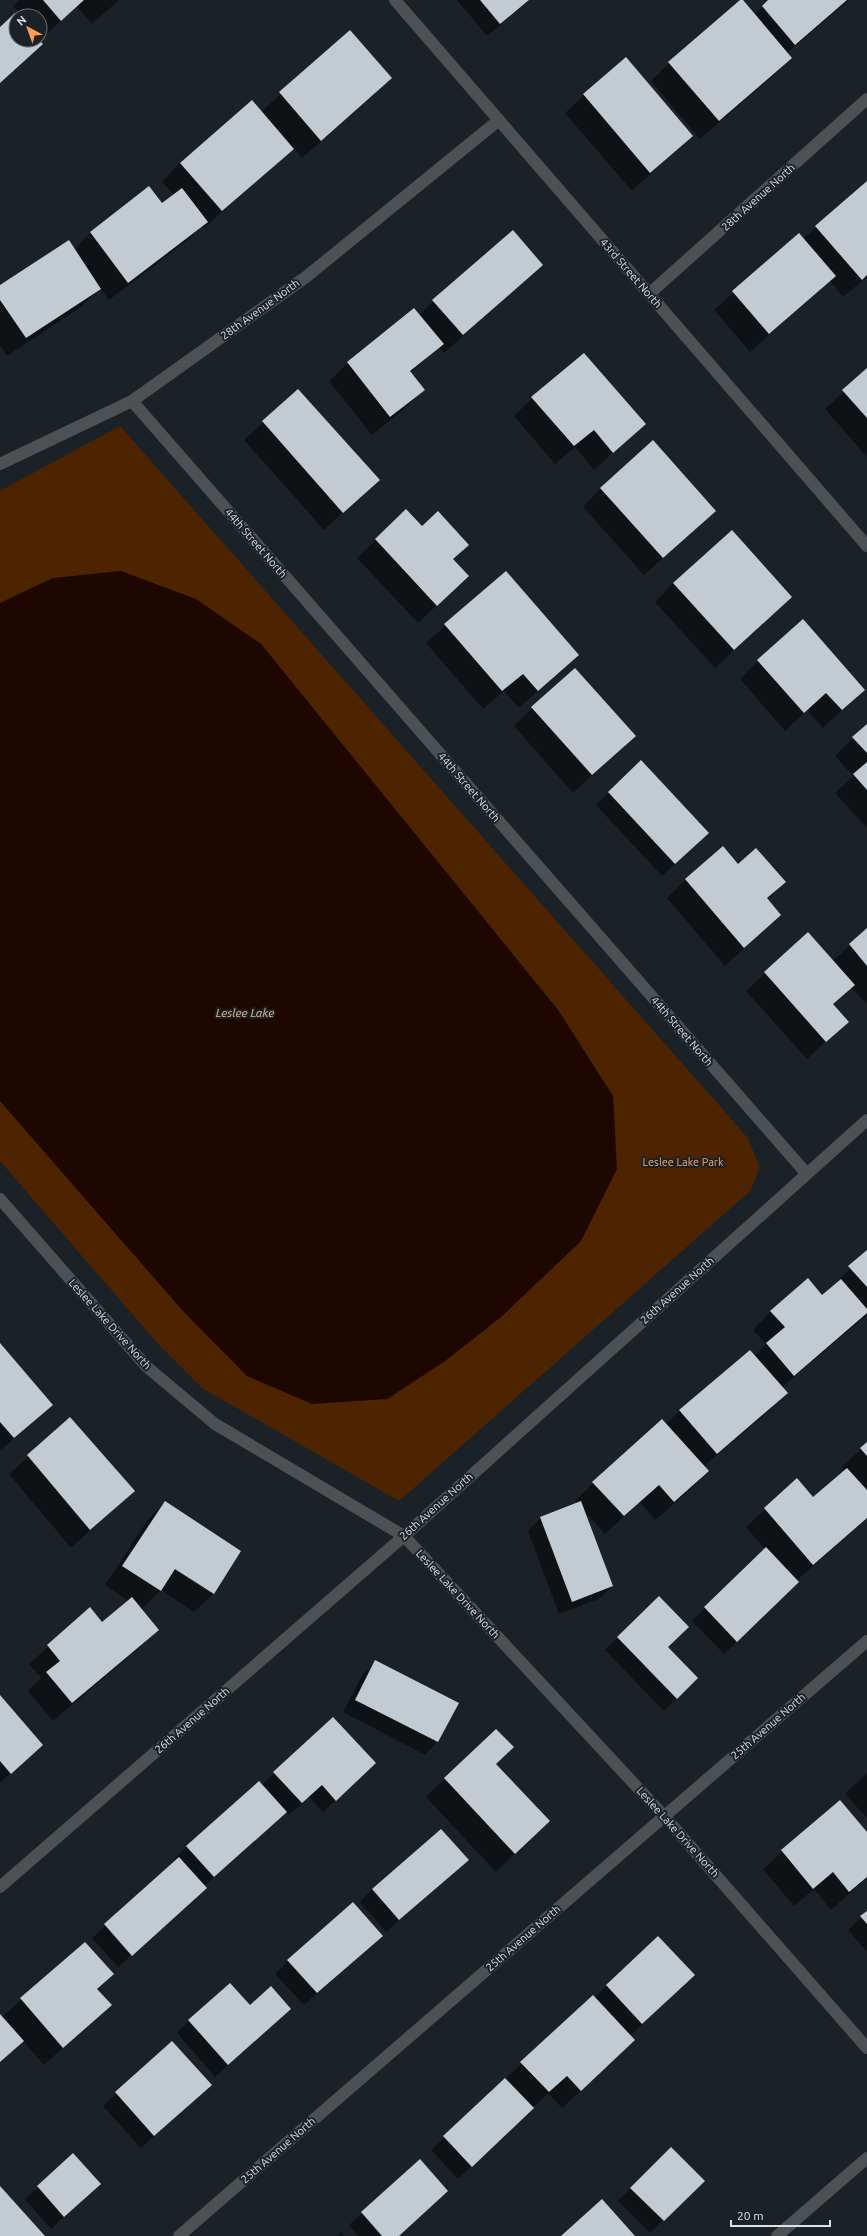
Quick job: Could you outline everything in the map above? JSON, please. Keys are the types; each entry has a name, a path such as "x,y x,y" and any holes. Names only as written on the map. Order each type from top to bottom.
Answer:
{"street":[{"name":"43rd Street North","path":"394,0 867,546"},
{"name":"28th Avenue North","path":"649,294 867,100"},
{"name":"28th Avenue North","path":"0,464 132,400 306,277 499,120"},
{"name":"44th Street North","path":"132,400 806,1173"},
{"name":"26th Avenue North","path":"0,1887 404,1536 806,1173 867,1120"},
{"name":"Leslee Lake Drive North","path":"0,1199 147,1367 215,1424 404,1536 664,1816 867,2048"},
{"name":"25th Avenue North","path":"179,2236 867,1641"},
{"path":"777,2236 867,2158"}],"green space":[{"name":"Leslee Lake Park","path":"120,426 748,1138 760,1168 750,1191 399,1501 202,1388 159,1345 0,1161 0,1101 183,1311 247,1376 387,1399 445,1361 501,1317 581,1241 613,1096 558,1010 261,644 53,578 0,603 0,491"}],"water":[{"name":"Leslee Lake","path":"121,571 196,599 261,644 558,1010 613,1096 617,1169 581,1241 501,1317 445,1361 387,1399 312,1404 247,1376 183,1311 0,1101 0,603 53,578"}],"building":[{"path":"43,0 84,0 61,21"},
{"path":"480,0 529,0 500,24"},
{"path":"740,0 743,0 792,58 719,121 668,62"},
{"path":"768,0 847,0 795,45 762,6"},
{"path":"8,20 8,48 39,48 0,83 0,27"},
{"path":"350,30 392,78 321,141 279,92"},
{"path":"626,57 693,136 650,173 583,94"},
{"path":"252,100 294,149 222,211 180,163"},
{"path":"867,181 867,275 862,280 815,226"},
{"path":"149,186 162,203 182,188 208,222 128,283 90,232"},
{"path":"513,230 543,265 463,335 432,300"},
{"path":"799,233 836,276 769,334 732,291"},
{"path":"69,240 101,289 26,338 0,300 0,285"},
{"path":"414,308 444,344 410,371 425,390 390,417 347,362"},
{"path":"584,353 646,424 613,453 594,430 574,446 531,397"},
{"path":"867,368 867,418 842,390"},
{"path":"298,389 380,480 343,513 262,421"},
{"path":"653,440 716,511 663,558 600,488"},
{"path":"406,509 422,526 438,511 469,545 453,559 469,576 437,606 375,539"},
{"path":"732,530 792,597 734,650 673,583"},
{"path":"506,571 579,655 538,691 523,674 502,691 444,624"},
{"path":"803,619 865,690 842,710 826,693 804,713 757,660"},
{"path":"575,668 636,736 592,775 531,707"},
{"path":"867,724 867,753 852,737"},
{"path":"641,760 709,833 675,864 608,792"},
{"path":"867,762 867,790 853,774"},
{"path":"723,846 738,864 756,848 786,882 767,898 781,915 744,948 685,879"},
{"path":"867,928 867,966 849,944"},
{"path":"808,932 855,985 833,1004 849,1022 826,1042 764,972"},
{"path":"867,1250 867,1287 848,1266"},
{"path":"808,1278 822,1295 841,1279 867,1309 867,1313 794,1376 766,1343 785,1327 770,1311"},
{"path":"0,1343 53,1405 14,1438 0,1422"},
{"path":"750,1350 788,1393 717,1454 679,1410"},
{"path":"70,1417 135,1491 90,1530 27,1455"},
{"path":"662,1419 709,1471 674,1502 659,1485 624,1516 592,1482"},
{"path":"867,1442 867,1456 860,1448"},
{"path":"847,1468 867,1490 867,1518 813,1565 764,1508 797,1478 813,1497"},
{"path":"165,1501 241,1551 214,1594 175,1569 161,1591 122,1566"},
{"path":"581,1501 613,1586 572,1602 540,1517"},
{"path":"766,1547 799,1582 737,1642 704,1607"},
{"path":"659,1596 689,1627 668,1647 698,1678 677,1699 617,1637"},
{"path":"132,1597 159,1630 72,1703 46,1672 60,1661 47,1645 90,1607 102,1622"},
{"path":"375,1660 459,1703 438,1742 355,1700"},
{"path":"0,1695 43,1745 11,1774 0,1761"},
{"path":"333,1717 376,1763 336,1801 322,1785 302,1803 273,1772"},
{"path":"496,1729 514,1747 496,1764 550,1821 515,1854 444,1778"},
{"path":"259,1781 287,1812 214,1877 186,1846"},
{"path":"840,1800 867,1832 867,1877 849,1892 833,1872 813,1889 781,1850"},
{"path":"441,1829 469,1860 399,1920 372,1889"},
{"path":"179,1857 207,1888 132,1956 104,1924"},
{"path":"353,1902 383,1936 317,1993 287,1960"},
{"path":"867,1911 867,1924 860,1916"},
{"path":"658,1936 695,1975 642,2024 606,1985"},
{"path":"85,1942 114,1974 97,1989 112,2005 63,2048 20,1998"},
{"path":"230,1983 250,2005 271,1986 291,2009 228,2065 188,2020"},
{"path":"593,1995 635,2040 581,2091 567,2076 549,2092 520,2062"},
{"path":"0,2014 24,2041 0,2062"},
{"path":"172,2041 212,2085 154,2136 115,2092"},
{"path":"505,2078 534,2108 472,2167 443,2136"},
{"path":"671,2147 705,2181 664,2221 630,2188"},
{"path":"73,2153 101,2184 64,2217 37,2186"},
{"path":"420,2159 448,2191 399,2236 382,2236 361,2212"},
{"path":"0,2186 45,2236 0,2236"},
{"path":"602,2199 635,2236 561,2236"}]}
